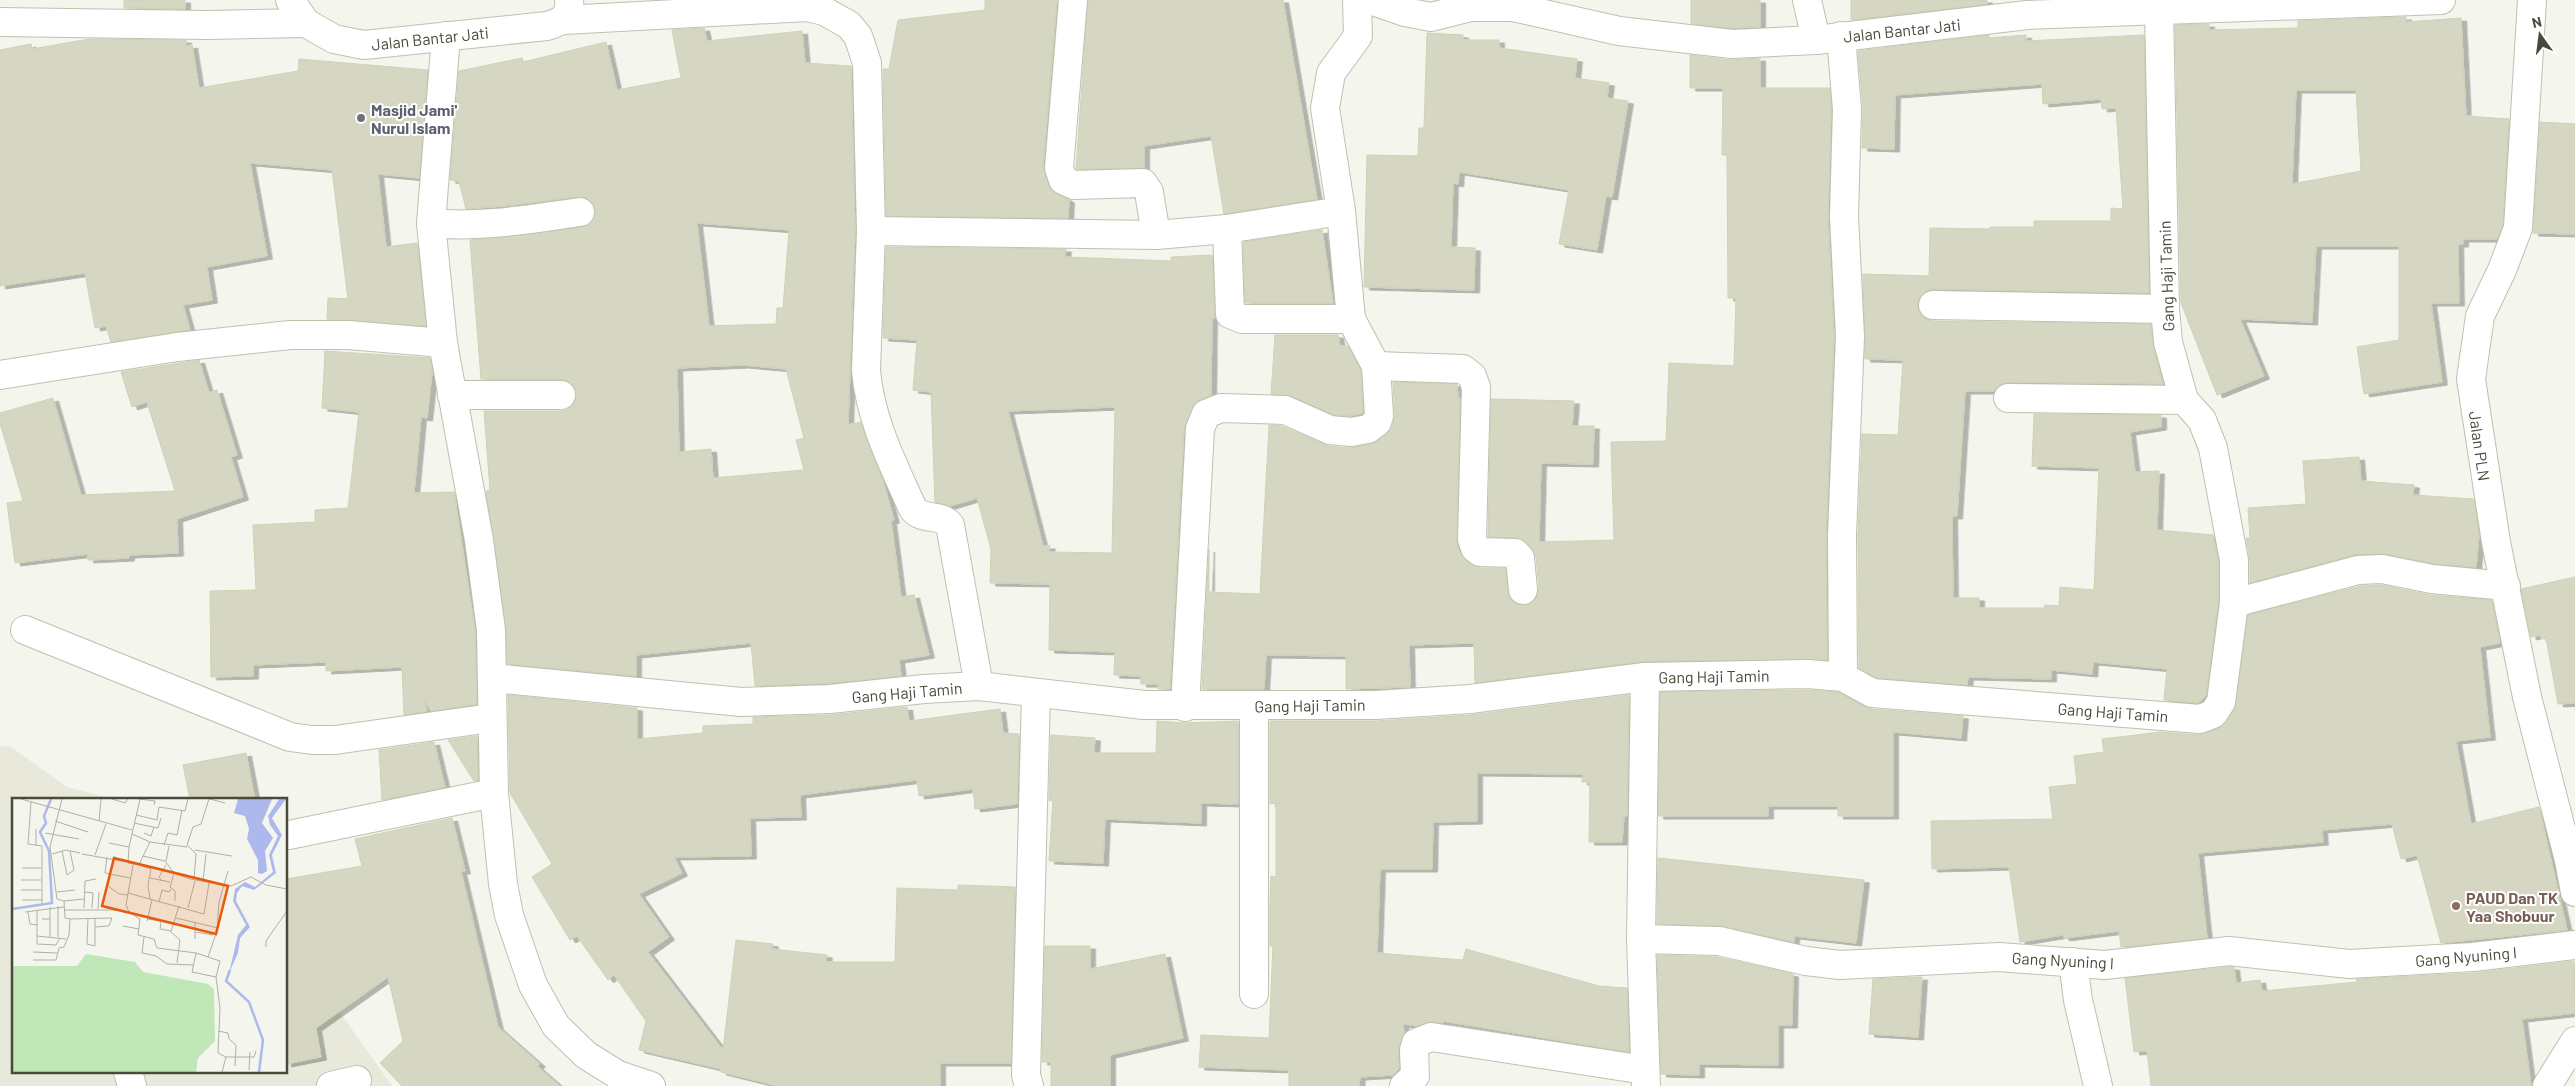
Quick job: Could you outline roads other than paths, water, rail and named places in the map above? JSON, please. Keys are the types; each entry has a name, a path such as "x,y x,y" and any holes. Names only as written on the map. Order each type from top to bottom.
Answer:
{"street":[{"name":"Jalan Bantar Jati","path":"290,0 306,23 334,39 364,45 547,26 566,10 807,7 838,17 858,36 867,63 871,231 866,370 871,404 877,425 913,509 923,516 941,518 950,525 980,686"},
{"path":"1073,0 1059,168 1063,180 1074,186 1143,183 1148,186 1156,235"},
{"path":"1185,707 1201,421 1206,414 1221,408 1286,410 1330,430 1360,431 1377,422 1379,416 1376,366 1351,318 1342,211 1326,108 1331,73 1358,36 1357,0"},
{"name":"Jalan Bantar Jati","path":"1370,0 1405,12 1431,16 1471,7 1513,6 1619,31 1732,44 1828,38 2026,7 2159,9 2442,0"},
{"path":"1806,0 1828,38 1846,109 1844,216 1850,336 1842,535 1842,677"},
{"name":"Jalan PLN","path":"2532,0 2518,228 2502,270 2480,316 2471,379 2483,468 2527,697 2569,860 2575,892"},
{"name":"Gang Haji Tamin","path":"492,678 741,702 830,699 924,688 980,686 1112,703 1185,707 1421,703 1645,677 1808,674 1842,677 1872,693 2200,718 2213,714 2221,702 2234,602 2234,560 2213,448 2202,420 2184,400 2168,342 2159,9"},
{"path":"0,22 179,25 306,23"},
{"path":"446,36 431,223 443,343 485,583 491,630 494,794 497,839 506,900 518,943 533,985 556,1026 586,1056 618,1075 651,1086"},
{"path":"871,231 1156,235 1227,229 1342,211"},
{"path":"431,223 459,226 510,222 580,212"},
{"path":"1227,229 1230,314 1242,320 1351,318"},
{"path":"1933,304 2166,308"},
{"path":"0,375 177,346 290,335 348,335 443,343"},
{"path":"1376,366 1463,369 1472,376 1476,387 1473,544 1474,548 1480,552 1515,554 1522,564 1523,590"},
{"path":"452,395 561,395"},
{"path":"2008,398 2184,400"},
{"path":"2234,602 2358,570 2382,569 2432,579 2506,586"},
{"path":"25,630 290,737 312,740 335,740 492,718"},
{"path":"1404,1086 1411,1082 1415,1076 1414,1050 1416,1043 1431,1037 1646,1078 1641,939 1645,677"},
{"path":"1021,1082 1036,693"},
{"path":"1254,706 1254,994"},
{"path":"289,835 494,794"},
{"name":"Gang Nyuning I","path":"1641,939 1719,941 1806,961 1840,965 1999,957 2105,965 2229,951 2349,964 2473,957 2575,945"},
{"path":"2073,962 2080,1010 2098,1086"},
{"path":"2548,1086 2575,1040"}],"place":[{"name":"Masjid Jami' Nurul Islam","path":"361,118"},
{"name":"PAUD Dan TK Yaa Shobuur","path":"2456,906"}]}
